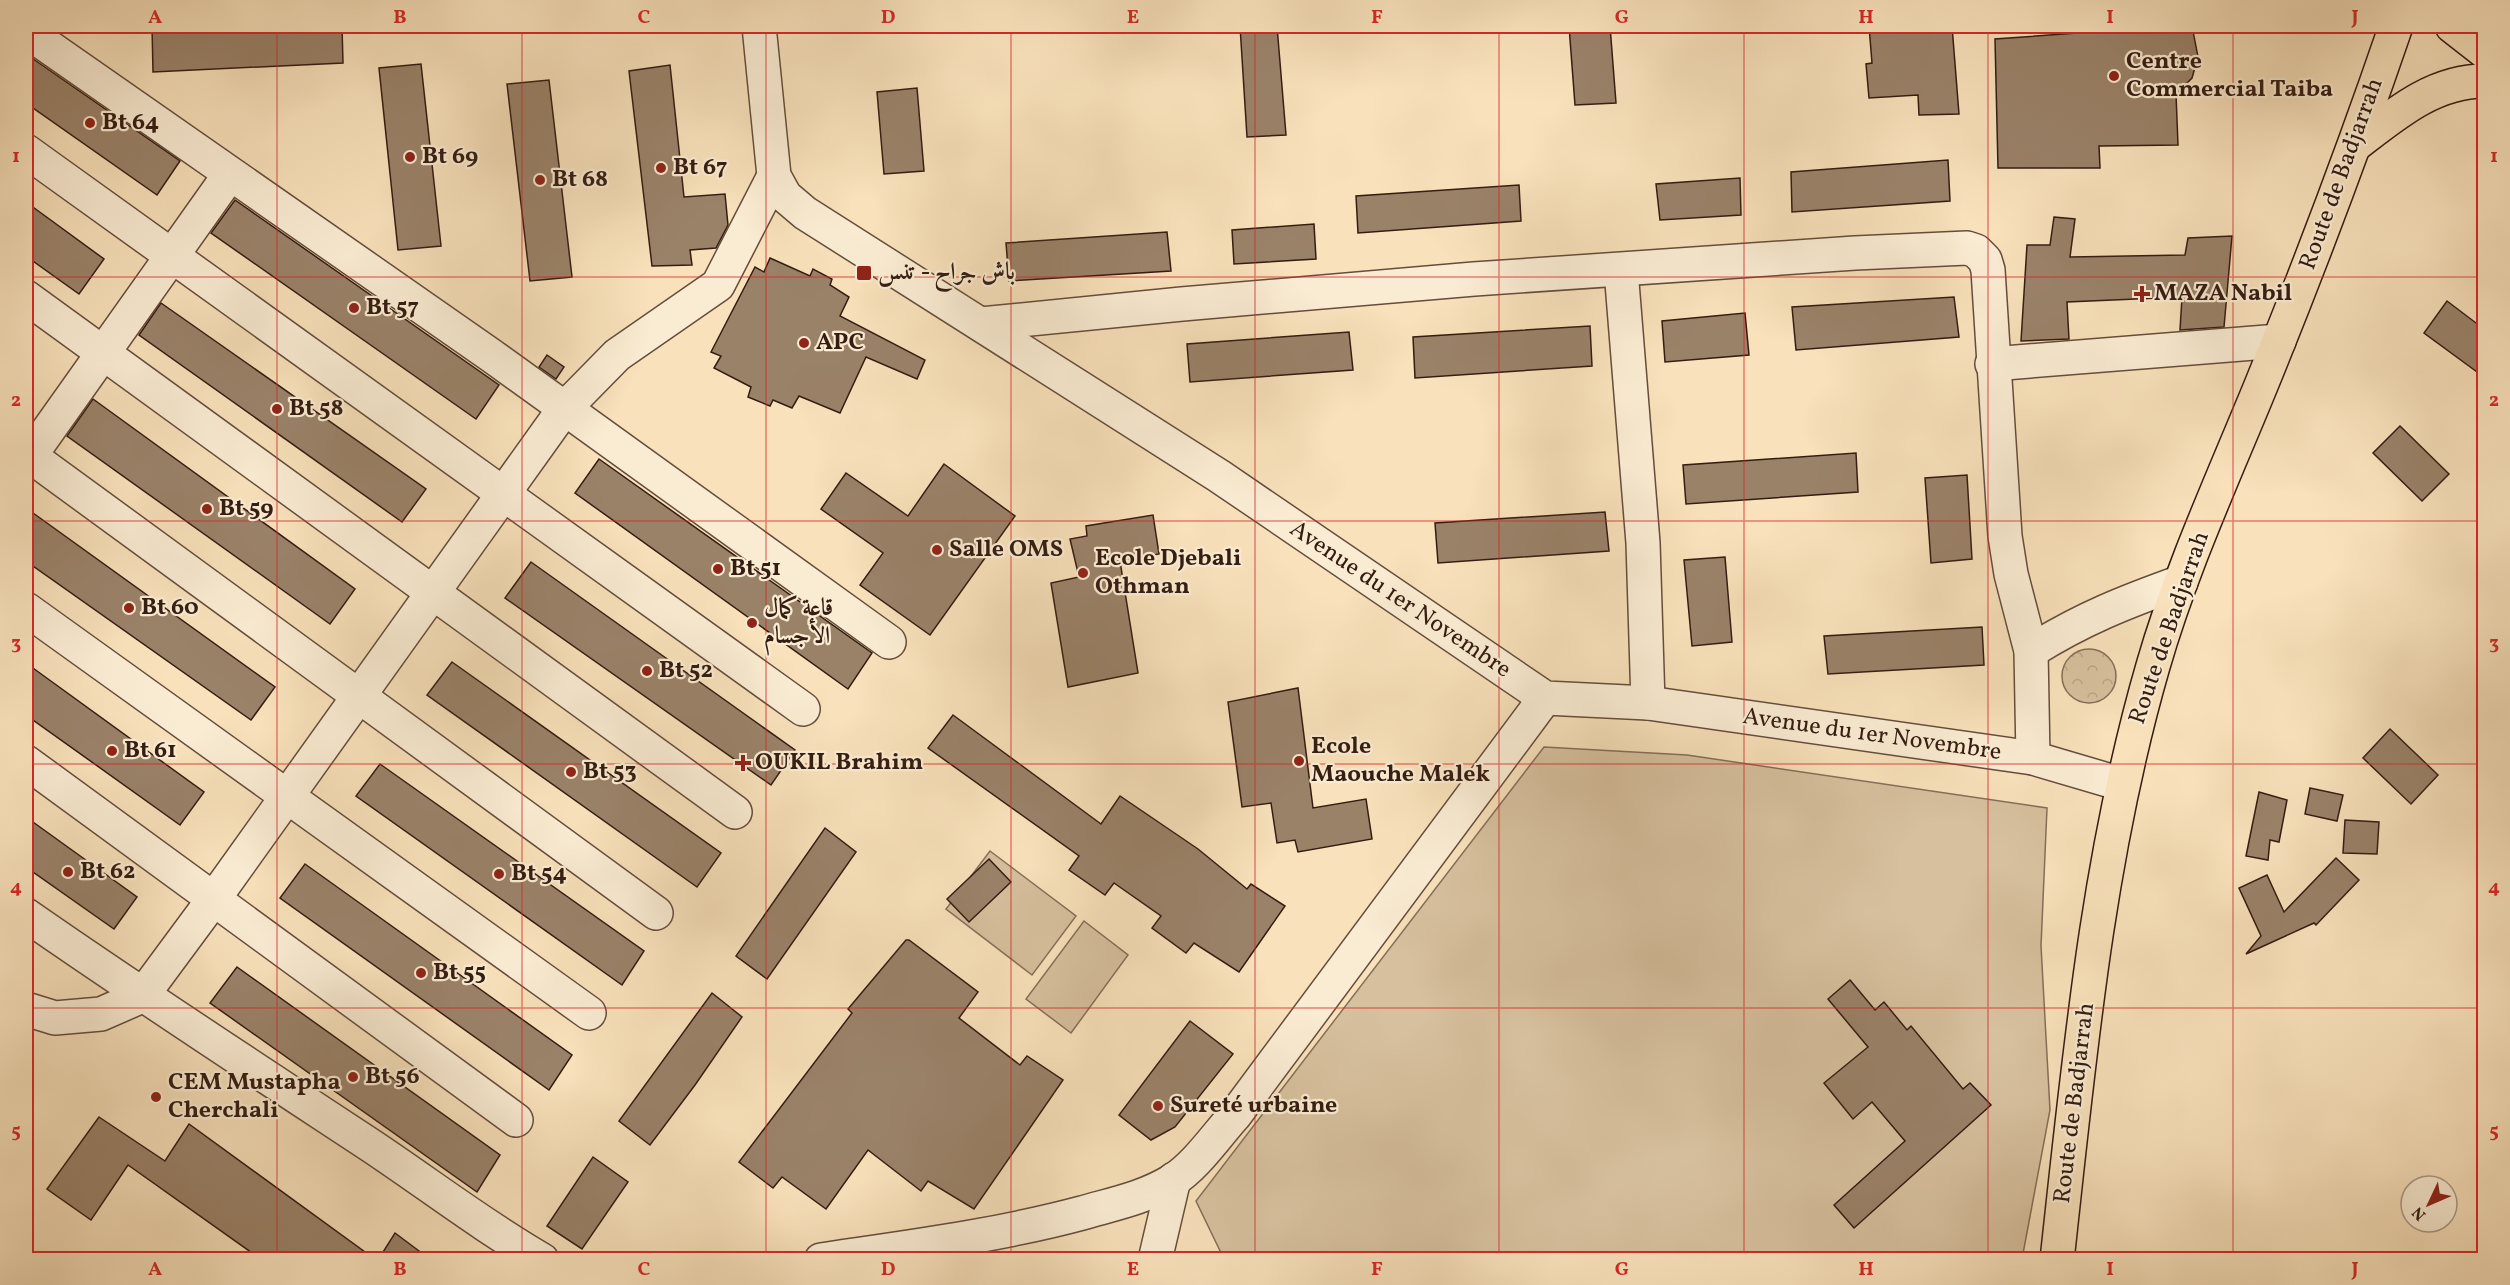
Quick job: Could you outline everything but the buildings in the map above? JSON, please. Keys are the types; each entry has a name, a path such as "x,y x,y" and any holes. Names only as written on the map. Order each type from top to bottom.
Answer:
{"main road":[{"name":"Route de Badjarrah","path":"2056,1260 2095,948 2121,784 2154,662 2181,582 2279,341 2355,145 2396,26"},
{"path":"2452,26 2484,51"},
{"path":"2355,145 2415,100 2452,85 2484,81"}],"street":[{"path":"26,1009 55,1018 101,1014 142,996 564,409 617,355 718,285 774,176 759,26"},
{"path":"26,31 564,409 890,642"},
{"path":"26,151 804,709"},
{"path":"230,174 28,454 358,698 656,913"},
{"name":"Avenue du 1er Novembre","path":"774,176 785,196 843,239 1219,476 1545,698 1648,703 2032,758 2121,784"},
{"path":"981,324 1182,304 1715,261 1967,248 1976,251 1985,260 1988,270 1992,364 2005,536 2011,574 2031,651 2032,758"},
{"path":"1621,270 1643,543 1648,703"},
{"path":"26,297 735,812"},
{"path":"1992,364 2279,341"},
{"path":"2031,651 2106,609 2181,582"},
{"path":"26,609 589,1013"},
{"path":"821,1260 976,1238 1039,1224 1149,1193 1174,1179 1201,1153 1234,1114 1545,698"},
{"path":"26,762 516,1120"},
{"path":"26,915 142,996 370,1145 506,1239 542,1260"},
{"path":"1155,1260 1174,1179"}],"green space":[{"path":"2084,649 2094,649 2104,653 2112,661 2116,676 2112,691 2104,699 2094,703 2084,703 2074,699 2066,691 2062,681 2062,671 2066,661 2074,653"},
{"path":"1544,747 1687,755 2047,808 2041,946 2050,1110 2022,1259 1224,1259 1196,1201"},
{"path":"990,851 1076,916 1032,975 946,909"},
{"path":"1084,921 1128,955 1071,1033 1026,999"}],"place":[{"name":"Centre Commercial Taiba","path":"2114,76"},
{"name":"Bt 64","path":"90,123"},
{"name":"Bt 69","path":"410,157"},
{"name":"Bt 67","path":"661,168"},
{"name":"Bt 68","path":"540,180"},
{"name":"باش جراح - تنس","path":"864,273"},
{"name":"MAZA Nabil","path":"2142,294"},
{"name":"Bt 57","path":"354,308"},
{"name":"APC","path":"804,343"},
{"name":"Bt 58","path":"277,409"},
{"name":"Bt 59","path":"207,509"},
{"name":"Salle OMS","path":"937,550"},
{"name":"Bt 51","path":"718,569"},
{"name":"Ecole Djebali Othman","path":"1083,573"},
{"name":"Bt 60","path":"129,608"},
{"name":"قاعة كمال الأجسام","path":"752,623"},
{"name":"Bt 52","path":"647,671"},
{"name":"Bt 61","path":"112,751"},
{"name":"Ecole Maouche Malek","path":"1299,761"},
{"name":"OUKIL Brahim","path":"743,763"},
{"name":"Bt 53","path":"571,772"},
{"name":"Bt 62","path":"68,872"},
{"name":"Bt 54","path":"499,874"},
{"name":"Bt 55","path":"421,973"},
{"name":"Bt 56","path":"353,1077"},
{"name":"CEM Mustapha Cherchali","path":"156,1097"},
{"name":"Sureté urbaine","path":"1158,1106"}]}
